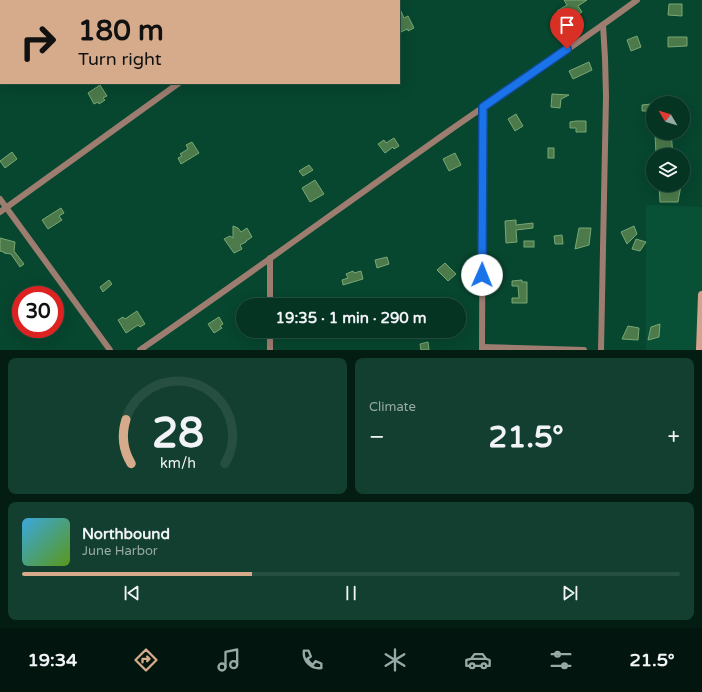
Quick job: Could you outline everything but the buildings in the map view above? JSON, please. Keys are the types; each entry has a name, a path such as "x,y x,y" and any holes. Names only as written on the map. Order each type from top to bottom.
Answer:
{"main road":[{"path":"700,350 702,295"}],"street":[{"path":"140,350 202,308 483,107 637,0"},
{"path":"601,350 606,96 603,25"},
{"path":"0,212 178,84"},
{"path":"483,107 482,349 584,350"},
{"path":"0,199 110,350"},
{"path":"270,258 270,298"},
{"path":"270,338 270,350"}],"shaded area":[{"path":"646,205 702,207 702,350 646,350"}],"route":[{"path":"482,275 483,107 567,49"}]}
